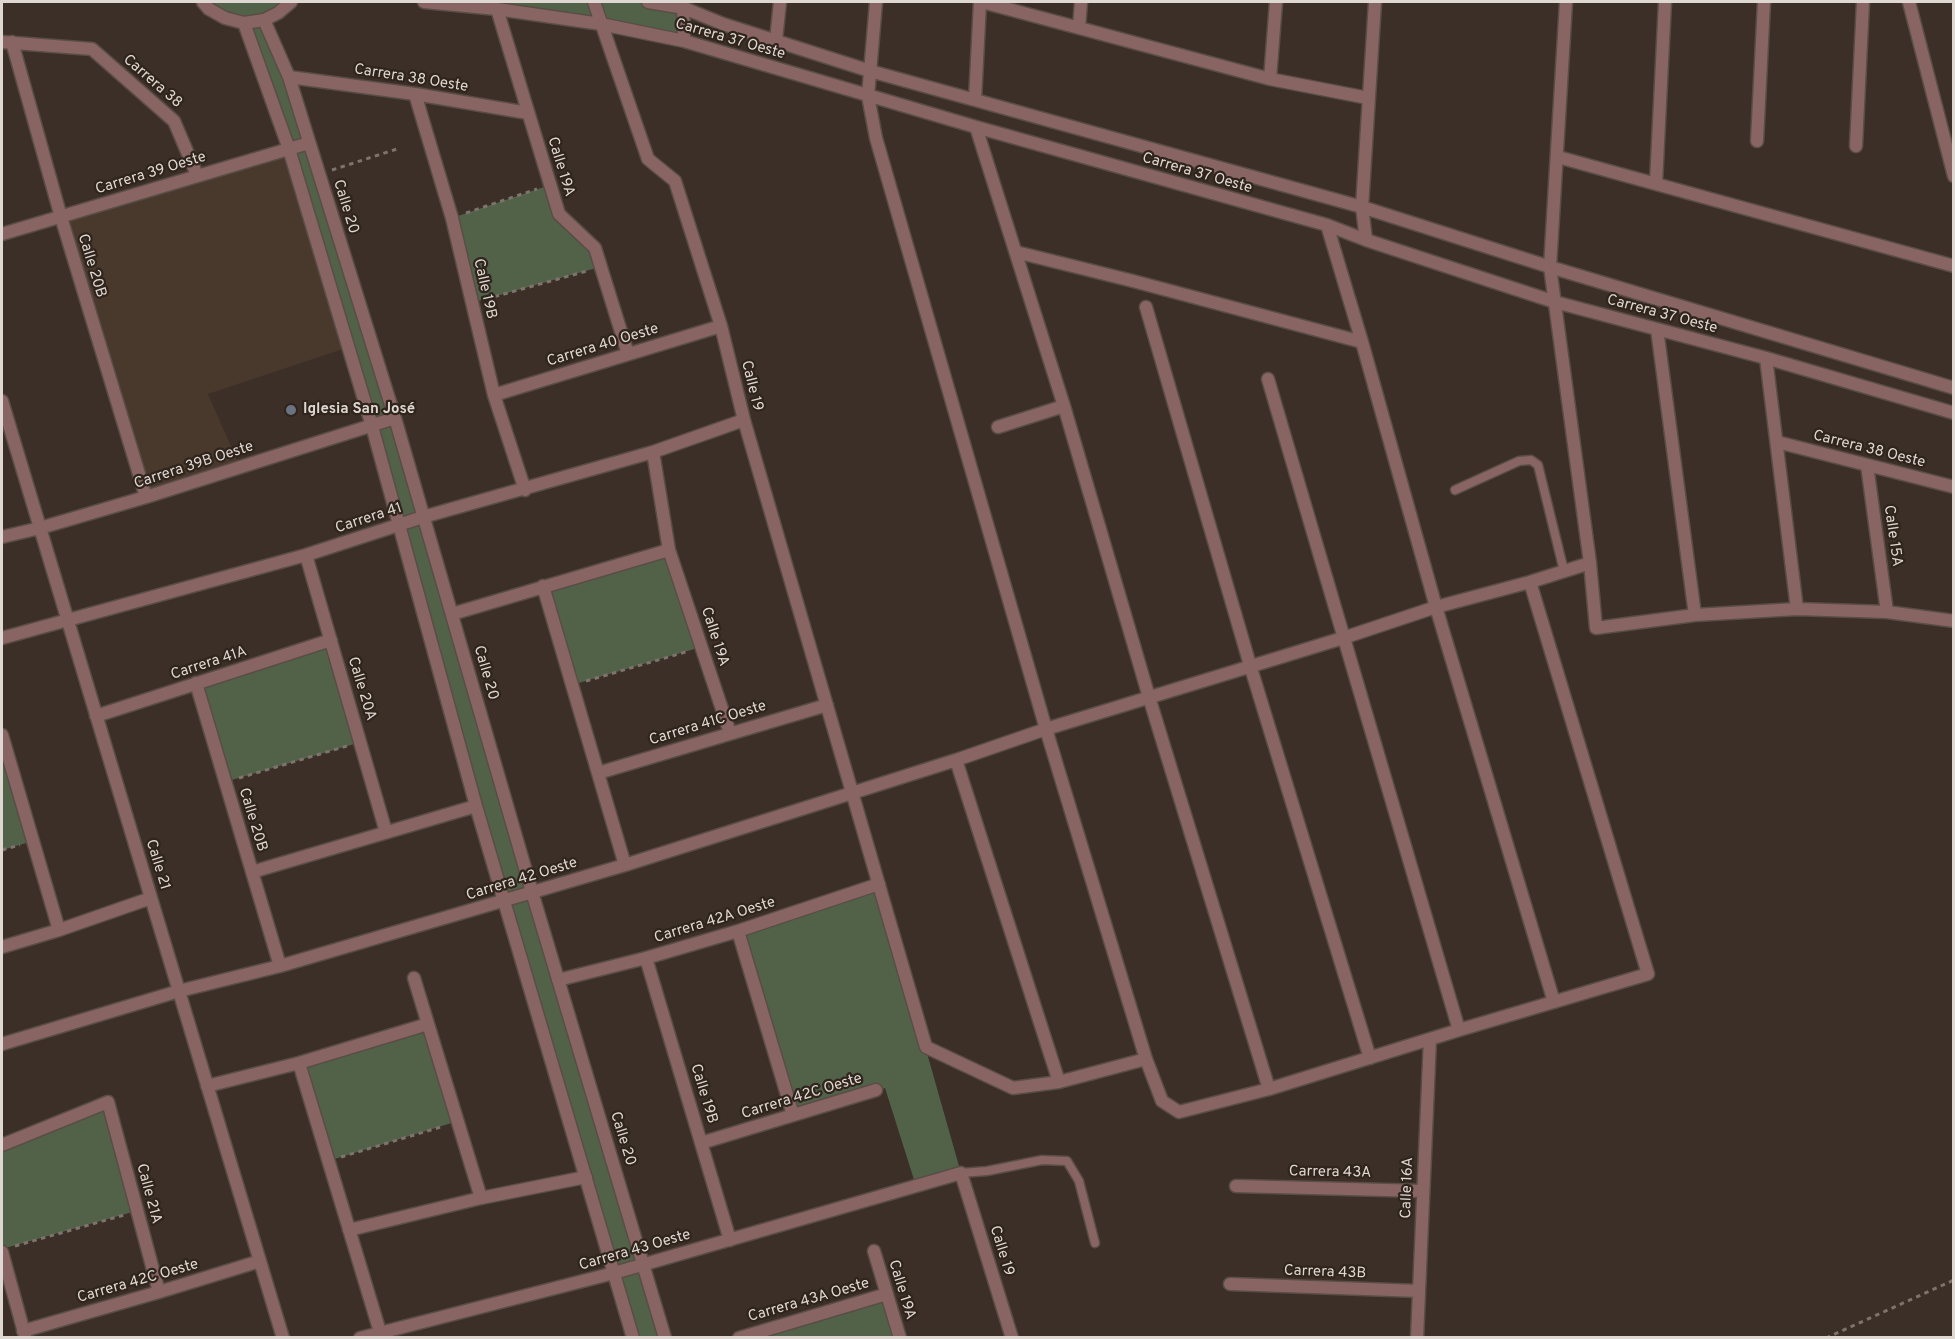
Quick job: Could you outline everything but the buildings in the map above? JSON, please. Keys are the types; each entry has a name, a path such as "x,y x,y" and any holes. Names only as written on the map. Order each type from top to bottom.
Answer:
{"street":[{"path":"203,2 209,9 225,18 244,23 264,20 278,13 291,2"},
{"name":"Carrera 37 Oeste","path":"424,2 497,9 601,24 684,41 976,127 1327,225 1556,302 1766,358 1953,413"},
{"name":"Calle 19","path":"594,2 648,159 675,181 721,326 744,420 926,1047 1013,1088 1059,1082 1146,1059"},
{"name":"Carrera 37 Oeste","path":"648,2 683,5 723,24 870,71 1362,207 1551,267 1953,388"},
{"path":"776,40 780,2"},
{"path":"876,2 868,96 876,138 1046,729 1146,1059 1161,1101 1179,1112 1269,1089 1648,974 1530,582"},
{"path":"975,100 981,2 1270,79 1368,98"},
{"path":"1079,28 1081,2"},
{"path":"1270,79 1276,2"},
{"path":"1366,240 1362,207 1375,2"},
{"path":"1566,2 1551,267 1590,564 1596,628 1695,615 1797,609 1887,612 1953,621"},
{"path":"1656,183 1665,2"},
{"path":"1757,141 1764,2"},
{"path":"1856,146 1863,2"},
{"path":"1909,2 1953,176"},
{"path":"683,5 684,41"},
{"name":"Calle 19A","path":"497,9 559,214 595,248 628,354"},
{"name":"Calle 20","path":"264,20 289,77 395,418 532,892 666,1338"},
{"path":"244,23 289,149 372,426 476,806 633,1338"},
{"name":"Carrera 38","path":"7,42 92,50 174,121 196,175"},
{"name":"Calle 20B","path":"7,42 146,497"},
{"name":"Carrera 38 Oeste","path":"289,77 415,94 528,113"},
{"name":"Calle 19B","path":"415,94 452,218 494,395 525,490"},
{"path":"976,127 1064,406 1149,697 1269,1089"},
{"name":"Carrera 39 Oeste","path":"2,234 309,143"},
{"path":"1558,158 1953,266"},
{"path":"1327,225 1436,607 1554,1002"},
{"path":"1016,252 1362,342"},
{"path":"1146,307 1250,665 1370,1059"},
{"name":"Carrera 40 Oeste","path":"494,395 721,326"},
{"path":"1657,329 1695,615"},
{"path":"1766,358 1797,609"},
{"path":"1268,379 1460,1030"},
{"name":"Calle 21","path":"2,401 283,1338"},
{"path":"998,427 1064,406"},
{"name":"Carrera 39B Oeste","path":"2,537 146,497 395,418"},
{"name":"Carrera 41","path":"2,638 306,555 423,517 653,452 744,420"},
{"name":"Carrera 38 Oeste","path":"1777,442 1953,487"},
{"name":"Calle 19A","path":"653,452 669,550 730,733"},
{"name":"Calle 15A","path":"1867,465 1887,612"},
{"path":"452,614 669,550"},
{"name":"Calle 20A","path":"306,555 386,832"},
{"name":"Carrera 42 Oeste","path":"2,1044 179,991 280,966 625,866 1250,665 1343,638 1436,607 1590,564"},
{"path":"543,586 625,866"},
{"name":"Carrera 41A","path":"96,716 331,640"},
{"name":"Calle 20B","path":"196,683 280,966"},
{"name":"Carrera 41C Oeste","path":"598,773 827,705"},
{"path":"2,742 59,930"},
{"path":"956,760 1059,1082"},
{"path":"252,872 476,806"},
{"name":"Carrera 42A Oeste","path":"558,980 646,958 738,931 879,884"},
{"path":"2,947 151,898"},
{"path":"738,931 793,1115"},
{"name":"Calle 19B","path":"646,958 730,1240"},
{"path":"414,978 481,1198"},
{"path":"207,1086 298,1063 428,1024"},
{"name":"Calle 16A","path":"1417,1338 1430,1040"},
{"path":"298,1063 380,1332"},
{"name":"Carrera 42C Oeste","path":"701,1143 876,1090"},
{"name":"Calle 21A","path":"2,1145 108,1102 159,1292"},
{"name":"Calle 19","path":"961,1173 1012,1338"},
{"name":"Carrera 43 Oeste","path":"360,1338 644,1265 961,1173"},
{"path":"349,1230 481,1198 586,1177"},
{"name":"Carrera 43A","path":"1236,1186 1423,1191"},
{"path":"7,1249 24,1334"},
{"name":"Calle 19A","path":"874,1251 900,1338"},
{"name":"Carrera 42C Oeste","path":"24,1334 260,1261"},
{"name":"Carrera 43B","path":"1230,1284 1419,1291"},
{"name":"Carrera 43A Oeste","path":"739,1338 756,1335 887,1294"}],"lane":[{"path":"1455,490 1519,461 1531,460 1538,465 1564,571"},
{"path":"961,1173 987,1171 1042,1160 1067,1161 1080,1181 1095,1243"}],"path":[{"path":"319,175 400,148"},
{"path":"452,218 550,185"},
{"path":"471,303 600,267"},
{"path":"572,685 701,647"},
{"path":"225,782 361,742"},
{"path":"328,1161 458,1121"},
{"path":"7,1249 136,1211"},
{"path":"1826,1338 1953,1280"}],"shaded area":[{"path":"289,149 349,347 208,394 240,467 146,497 61,217"}],"green space":[{"path":"203,2 291,2 265,19 289,77 665,1337 633,1337 400,525 244,23"},
{"path":"424,2 648,2 684,8 684,41"},
{"path":"550,185 559,214 595,248 600,267 471,303 452,218"},
{"path":"669,550 701,647 572,685 543,586"},
{"path":"331,640 361,742 225,782 196,683"},
{"path":"2,746 33,841 2,850"},
{"path":"879,884 961,1173 916,1186 885,1088 793,1115 738,931"},
{"path":"428,1024 458,1121 328,1161 299,1063"},
{"path":"108,1102 136,1211 2,1249 2,1145"},
{"path":"887,1294 900,1337 756,1338"}],"place":[{"name":"Iglesia San José","path":"291,410"}]}
